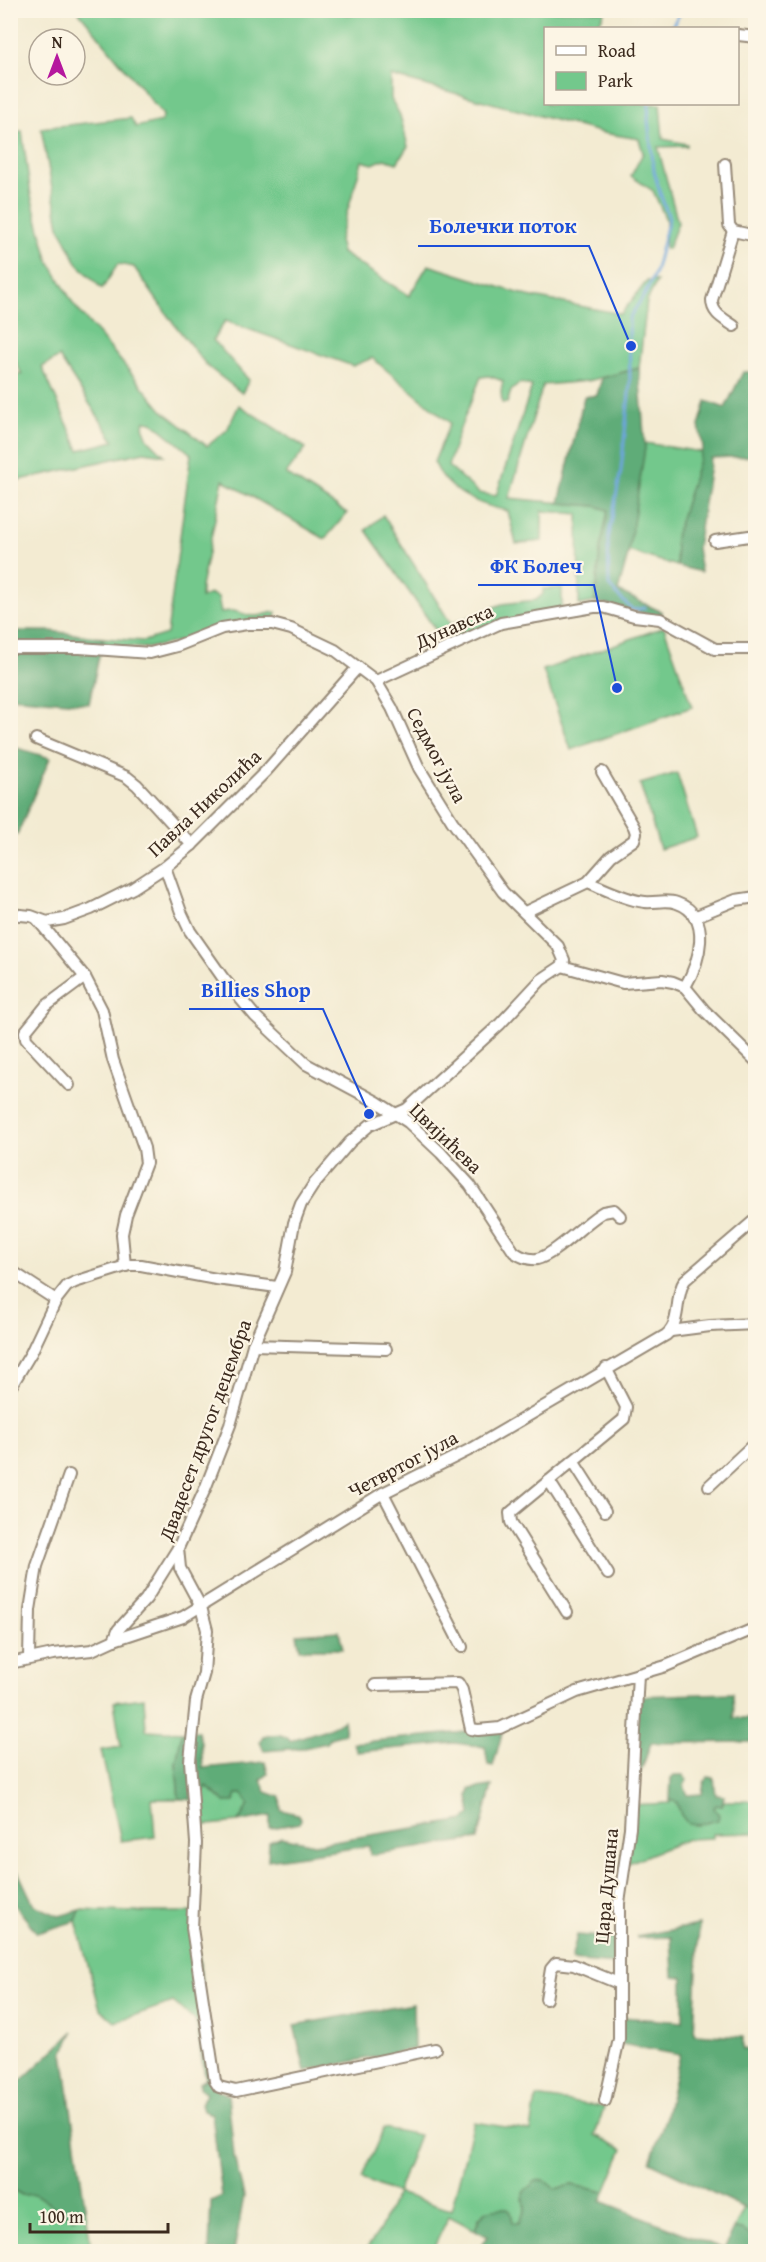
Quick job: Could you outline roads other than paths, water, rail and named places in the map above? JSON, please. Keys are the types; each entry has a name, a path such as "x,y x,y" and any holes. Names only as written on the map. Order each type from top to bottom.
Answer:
{"street":[{"path":"739,35 756,37"},
{"path":"725,164 729,225 733,231 756,236"},
{"path":"733,231 712,304 716,313 734,326"},
{"path":"715,541 756,536"},
{"name":"Дунавска","path":"376,681 501,623 594,607 660,619 715,649 756,649"},
{"name":"Седмог јула","path":"10,648 80,648 150,653 177,646 222,628 247,624 272,624 310,637 335,650 376,681 392,708 419,768 452,821 503,892 558,946 564,960 562,966"},
{"name":"Павла Николића","path":"10,914 53,921 82,913 133,888 165,867 192,845 266,771 357,667"},
{"path":"36,739 127,777 192,845"},
{"path":"525,912 588,882 605,862 634,840 636,836 634,827 602,772"},
{"name":"Цвијићева","path":"165,867 190,931 223,978 255,1016 306,1064 398,1114 441,1153 470,1185 514,1252 523,1258 532,1259 544,1256 596,1216 610,1209 616,1210 620,1216"},
{"path":"588,882 644,902 666,901 686,907 694,917 701,942 700,955 685,987"},
{"path":"694,917 736,900 756,897"},
{"path":"37,920 85,977 102,1010 113,1060 146,1153 146,1163 123,1223 124,1266"},
{"path":"562,966 622,983 662,980 685,987 756,1061"},
{"name":"Двадесет другог децембра","path":"435,2049 236,2091 219,2087 215,2081 192,1928 196,1843 190,1761 196,1701 204,1673 207,1645 206,1619 180,1568 178,1548 205,1489 230,1425 253,1345 285,1272 294,1223 301,1204 314,1184 350,1142 370,1125 407,1109 500,1024 541,980 562,966"},
{"path":"69,1085 26,1039 25,1032 46,1006 85,977"},
{"path":"756,1220 681,1285 671,1331 756,1324"},
{"path":"10,1388 32,1353 56,1300 67,1286 124,1266 141,1265 216,1279 277,1287"},
{"path":"10,1270 56,1300"},
{"name":"Четвртог јула","path":"10,1663 29,1658 92,1650 114,1640 166,1624 201,1607 383,1492 473,1448 671,1331"},
{"path":"253,1345 386,1349"},
{"path":"567,1612 509,1518 510,1513 624,1419 626,1407 606,1368"},
{"path":"708,1486 756,1442"},
{"path":"573,1461 605,1511"},
{"path":"29,1658 30,1610 35,1575 44,1542 69,1474"},
{"path":"549,1481 608,1574"},
{"path":"383,1492 462,1647"},
{"path":"114,1640 118,1630 147,1599 178,1548"},
{"path":"375,1685 458,1683 462,1690 472,1730 500,1728 577,1692 690,1657 756,1628"},
{"name":"Цара Душана","path":"605,2101 619,2039 619,1904 630,1828 638,1674"},
{"path":"546,1999 550,1969 556,1963 574,1965 618,1983"}],"waterway":[{"path":"672,27 682,10"},
{"path":"645,608 633,610 609,585 608,540 621,470 630,384 629,318 645,294 655,273 669,218 654,171 648,120 649,105"}],"place":[{"name":"Болечки поток","path":"631,346"},
{"name":"ФК Болеч","path":"617,688"},
{"name":"Billies Shop","path":"369,1114"}]}
